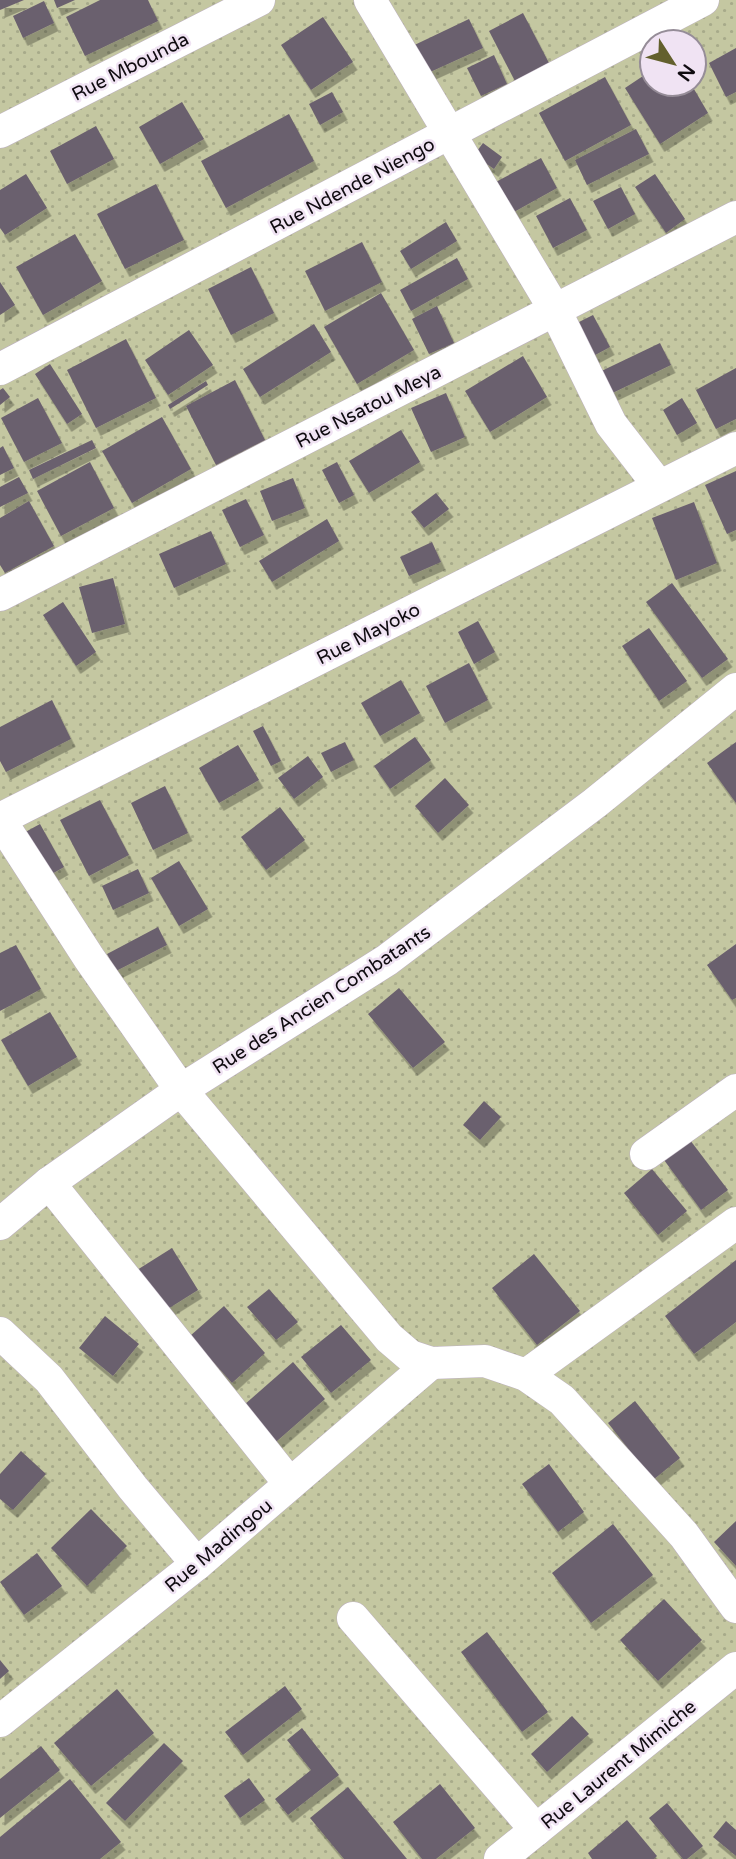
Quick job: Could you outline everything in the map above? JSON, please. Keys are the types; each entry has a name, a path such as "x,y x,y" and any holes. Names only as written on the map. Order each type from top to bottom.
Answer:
{"street":[{"name":"Rue Mbounda","path":"0,132 259,0"},
{"path":"370,0 555,310 611,424 659,486"},
{"name":"Rue Ndende Niengo","path":"0,369 703,0"},
{"name":"Rue Nsatou Meya","path":"0,595 736,217"},
{"name":"Rue Mayoko","path":"0,820 736,448"},
{"name":"Rue des Ancien Combatants","path":"0,1224 49,1183 181,1090 387,960 595,803 736,689"},
{"path":"0,820 89,958 181,1090 388,1338 410,1356 431,1363 485,1362 526,1375 562,1400 684,1535 736,1607"},
{"path":"646,1154 736,1090"},
{"path":"49,1183 290,1484"},
{"path":"526,1375 736,1223"},
{"path":"0,1333 49,1379 133,1488 197,1564"},
{"name":"Rue Madingou","path":"0,1721 197,1564 431,1363"},
{"path":"353,1618 536,1830"},
{"name":"Rue Laurent Mimiche","path":"500,1859 736,1668"}],"green space":[{"path":"0,0 736,0 736,1859 0,1859"}],"building":[{"path":"0,0 24,0 0,10"},
{"path":"54,0 75,0 57,8"},
{"path":"100,0 148,0 158,21 85,56 66,17"},
{"path":"44,1 54,23 23,38 13,16"},
{"path":"523,13 550,65 516,83 489,31"},
{"path":"323,17 353,62 311,90 281,45"},
{"path":"469,19 483,48 417,78 404,50"},
{"path":"736,48 736,92 726,97 709,63"},
{"path":"494,55 507,84 481,96 467,68"},
{"path":"605,77 631,125 565,161 539,113"},
{"path":"638,79 638,98 699,98 708,113 660,144 625,88"},
{"path":"332,92 343,112 320,125 309,104"},
{"path":"182,102 204,139 160,164 139,127"},
{"path":"289,114 314,161 226,208 201,161"},
{"path":"96,126 114,159 67,184 50,151"},
{"path":"636,129 649,154 587,185 575,160"},
{"path":"483,143 502,157 494,169 474,155"},
{"path":"541,158 557,188 505,217 488,186"},
{"path":"26,174 47,208 5,235 0,228 0,190"},
{"path":"655,174 685,219 666,233 635,187"},
{"path":"156,184 184,240 125,269 97,214"},
{"path":"621,187 635,214 608,229 593,201"},
{"path":"570,198 587,230 553,248 536,216"},
{"path":"446,222 457,241 411,269 400,251"},
{"path":"75,234 102,281 43,315 16,267"},
{"path":"362,242 382,282 325,311 305,271"},
{"path":"457,258 468,279 411,311 400,290"},
{"path":"251,267 274,313 231,335 208,289"},
{"path":"0,282 15,305 0,315"},
{"path":"381,293 414,350 357,384 324,327"},
{"path":"437,306 454,343 429,354 412,319"},
{"path":"593,315 610,347 586,360 569,327"},
{"path":"314,324 331,352 260,397 243,369"},
{"path":"189,330 213,365 168,395 145,360"},
{"path":"126,339 156,398 96,428 67,370"},
{"path":"660,343 671,365 602,398 591,376"},
{"path":"523,356 547,397 490,432 465,391"},
{"path":"50,364 82,414 67,424 35,374"},
{"path":"736,368 736,419 716,429 696,390"},
{"path":"235,380 265,440 216,465 186,406"},
{"path":"206,381 208,385 170,409 168,405"},
{"path":"3,388 10,397 0,405 0,390"},
{"path":"446,393 465,437 431,452 411,408"},
{"path":"38,398 62,443 24,462 1,418"},
{"path":"682,398 697,423 677,435 663,410"},
{"path":"162,417 191,469 132,503 102,451"},
{"path":"401,430 420,462 369,493 349,461"},
{"path":"92,440 96,448 33,479 29,470"},
{"path":"3,446 14,468 0,475 0,448"},
{"path":"90,462 114,508 61,536 37,491"},
{"path":"337,462 354,495 339,503 322,470"},
{"path":"736,471 736,530 727,534 705,485"},
{"path":"19,477 28,493 0,507 0,487"},
{"path":"293,478 305,508 272,521 260,491"},
{"path":"436,493 449,509 424,528 411,512"},
{"path":"246,499 264,535 240,547 222,510"},
{"path":"29,501 54,546 5,573 0,565 0,518"},
{"path":"694,502 717,563 676,580 652,518"},
{"path":"327,519 339,541 272,582 259,561"},
{"path":"211,531 226,564 174,588 159,554"},
{"path":"432,542 441,562 409,576 400,557"},
{"path":"113,578 125,624 92,633 79,587"},
{"path":"672,583 728,659 702,678 646,602"},
{"path":"63,602 96,652 76,666 43,615"},
{"path":"478,621 495,652 474,664 458,632"},
{"path":"649,628 687,681 659,701 622,646"},
{"path":"469,663 488,700 445,723 426,686"},
{"path":"401,680 420,713 380,736 361,703"},
{"path":"52,700 71,739 6,772 0,761 0,727"},
{"path":"263,726 281,761 271,766 253,731"},
{"path":"415,737 431,760 390,789 374,766"},
{"path":"345,742 354,760 331,772 321,753"},
{"path":"736,742 736,803 707,763"},
{"path":"238,745 259,780 219,803 199,768"},
{"path":"308,756 323,777 294,799 278,778"},
{"path":"445,778 469,805 438,833 415,806"},
{"path":"165,786 188,833 153,850 131,803"},
{"path":"100,800 129,855 89,876 60,820"},
{"path":"280,807 305,840 266,870 241,837"},
{"path":"40,824 64,867 43,879 18,836"},
{"path":"179,861 208,909 179,926 151,878"},
{"path":"138,869 149,893 113,910 102,886"},
{"path":"158,927 167,945 116,971 107,954"},
{"path":"736,944 736,998 732,1000 707,965"},
{"path":"16,945 41,989 0,1011 0,953"},
{"path":"399,988 445,1042 413,1068 368,1014"},
{"path":"50,1012 77,1057 28,1086 1,1040"},
{"path":"484,1101 501,1117 480,1140 463,1125"},
{"path":"690,1140 728,1190 701,1210 664,1160"},
{"path":"652,1169 687,1211 658,1235 624,1193"},
{"path":"172,1248 198,1290 163,1312 137,1270"},
{"path":"534,1254 580,1311 537,1345 492,1288"},
{"path":"736,1260 736,1322 694,1354 665,1316"},
{"path":"269,1289 298,1322 276,1340 247,1307"},
{"path":"224,1306 265,1353 232,1383 190,1336"},
{"path":"105,1316 139,1344 113,1376 79,1348"},
{"path":"341,1325 371,1360 331,1393 301,1357"},
{"path":"293,1362 325,1399 269,1448 237,1411"},
{"path":"635,1401 680,1458 653,1480 608,1423"},
{"path":"21,1451 46,1474 13,1510 0,1499 0,1474"},
{"path":"549,1464 584,1512 558,1532 522,1484"},
{"path":"91,1509 127,1546 87,1586 51,1548"},
{"path":"736,1521 736,1566 714,1542"},
{"path":"613,1524 653,1575 591,1623 552,1573"},
{"path":"37,1553 62,1586 24,1615 0,1582"},
{"path":"664,1599 702,1640 658,1681 620,1640"},
{"path":"487,1632 548,1712 522,1732 461,1652"},
{"path":"0,1660 9,1671 0,1679"},
{"path":"285,1686 302,1709 243,1755 225,1732"},
{"path":"117,1689 154,1733 91,1786 54,1743"},
{"path":"572,1716 589,1734 547,1772 531,1754"},
{"path":"302,1728 339,1775 288,1815 275,1799 311,1770 287,1740"},
{"path":"164,1743 183,1761 125,1821 106,1803"},
{"path":"41,1746 60,1770 0,1818 0,1779"},
{"path":"249,1778 265,1800 240,1818 224,1796"},
{"path":"70,1779 121,1842 100,1859 0,1859 0,1837"},
{"path":"440,1784 475,1828 436,1859 422,1859 393,1822"},
{"path":"348,1787 407,1859 344,1859 310,1818"},
{"path":"667,1803 703,1846 687,1859 683,1859 649,1818"},
{"path":"627,1820 657,1856 654,1859 592,1859 588,1853"},
{"path":"726,1821 736,1830 736,1856 713,1837"}]}
